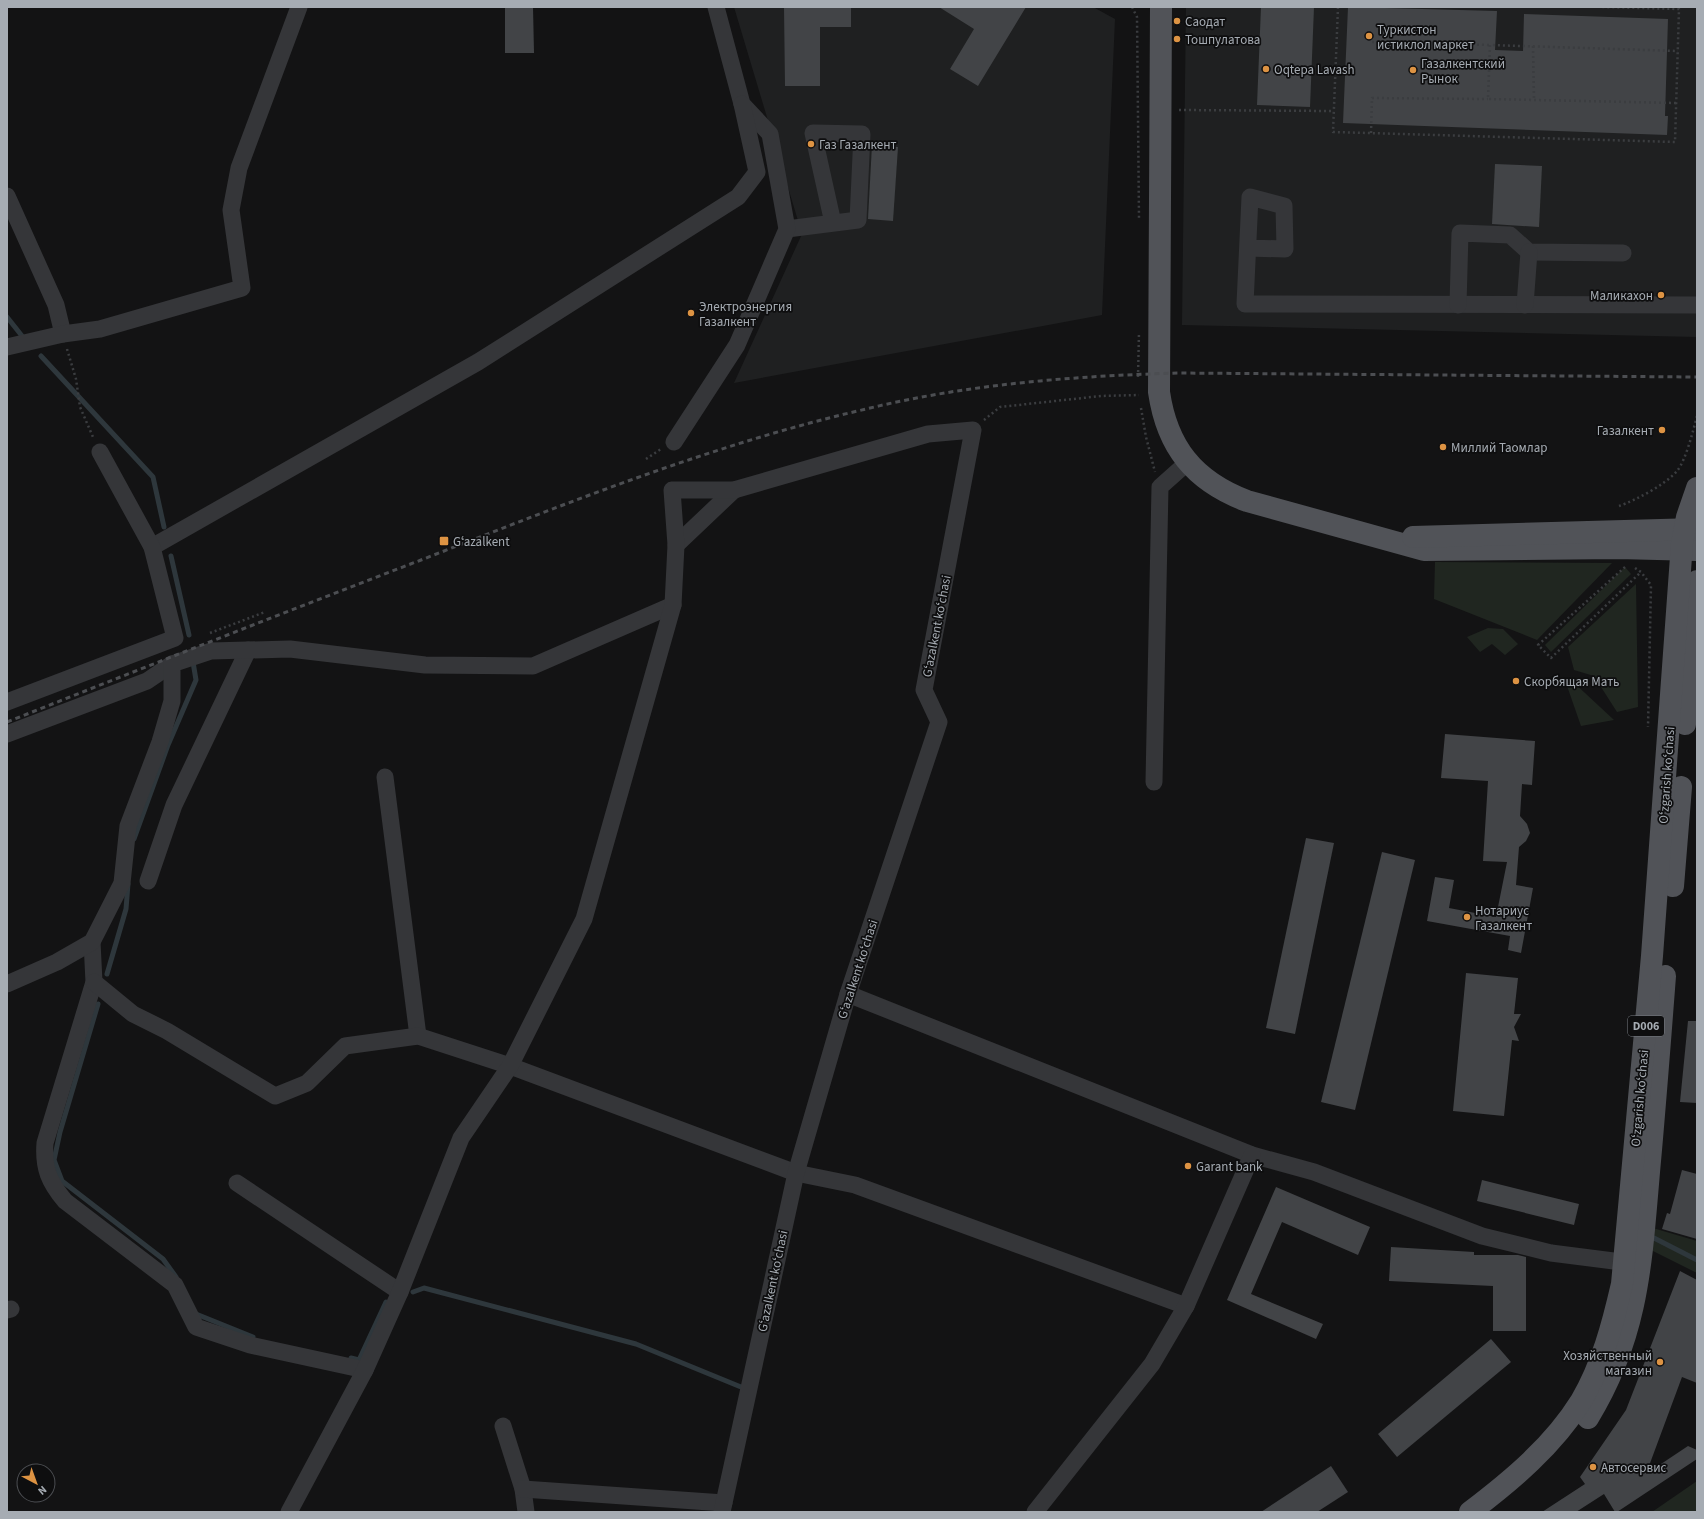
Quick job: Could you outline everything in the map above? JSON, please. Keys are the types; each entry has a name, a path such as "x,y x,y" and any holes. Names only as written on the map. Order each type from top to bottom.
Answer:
{"main road":[{"path":"1161,7 1159,392 1167,429 1177,447 1188,462 1211,482 1242,500 1424,550 1610,548 1690,540"},
{"name":"Oʻzgarish koʻchasi","path":"1489,1512 1544,1467 1586,1422 1607,1384 1624,1345 1634,1305 1633,1263 1654,924 1690,540 1692,499 1697,488"},
{"name":"Oʻzgarish koʻchasi","path":"1470,1512 1501,1489 1545,1448 1571,1417 1582,1400 1591,1381 1608,1336 1617,1304 1633,1263 1697,581"}],"street":[{"path":"7,346 63,334 100,329 242,288 231,210 239,168 299,7"},
{"path":"152,547 478,362 738,197 757,172 742,104 716,7"},
{"path":"674,442 737,345 787,229 770,134 742,104"},
{"path":"787,229 858,220 862,134 813,133 833,223"},
{"path":"7,196 56,305 63,334"},
{"path":"1458,305 1460,233 1510,235 1529,252 1623,253"},
{"path":"1248,248 1245,304 1697,306"},
{"path":"1525,305 1529,252"},
{"path":"289,1512 366,1370 400,1292 461,1138 510,1066 584,919 673,605 676,545 672,490 734,490 928,434 973,430"},
{"name":"Gʻazalkent koʻchasi","path":"723,1507 796,1173 848,994 938,722 924,690 973,430"},
{"path":"7,702 175,638 152,547 100,452"},
{"path":"1154,782 1160,487 1188,462"},
{"path":"676,545 734,490"},
{"path":"7,734 147,681 172,664 211,651 290,649 425,665 533,666 673,605"},
{"path":"148,881 174,805 248,650"},
{"path":"172,664 172,701 160,742 128,826 122,883 92,942 94,982 45,1143 44,1158 48,1174 55,1188 65,1201 175,1285 196,1327 250,1345 366,1370"},
{"path":"385,777 418,1036"},
{"path":"7,984 57,962 92,942"},
{"path":"94,982 133,1014 167,1031 275,1096 307,1083 344,1046 418,1036 510,1066 796,1173 855,1185 1186,1306"},
{"path":"848,994 1252,1155 1314,1172 1482,1236 1551,1253 1633,1263"},
{"path":"1035,1512 1152,1364 1186,1306 1252,1155"},
{"path":"237,1183 400,1292"},
{"path":"503,1426 523,1489 526,1512"},
{"path":"523,1489 723,1507"}],"path":[{"path":"1132,7 1137,17 1136,51 1139,227"},
{"path":"1338,7 1333,132 1675,142 1679,9 1601,7"},
{"path":"1372,42 1678,51"},
{"path":"1488,99 1490,45"},
{"path":"1533,46 1534,100"},
{"path":"1371,133 1372,98 1676,103"},
{"path":"1175,110 1334,111"},
{"path":"1139,329 1139,383"},
{"path":"63,334 76,379 80,407 100,452"},
{"path":"1139,389 1151,462 1160,487"},
{"path":"973,430 1000,407 1101,396 1139,395"},
{"path":"1619,506 1633,502 1677,471 1691,439 1697,416"},
{"path":"1624,562 1641,572 1651,585 1648,709 1649,731"},
{"path":"1629,564 1538,645 1551,658 1641,572"},
{"path":"206,635 265,612"}],"shaded area":[{"path":"734,7 1093,7 1115,19 1102,315 734,383 802,234"},
{"path":"1186,7 1697,7 1697,337 1182,325"},
{"path":"1435,562 1612,563 1537,640 1434,599"},
{"path":"1625,567 1631,574 1551,652 1545,645"},
{"path":"1636,584 1638,707 1617,712 1594,676 1574,670 1568,647"},
{"path":"1488,628 1503,629 1518,644 1505,655 1492,644 1480,652 1467,637"},
{"path":"1571,680 1614,720 1581,726 1566,683"},
{"path":"1653,1228 1697,1241 1697,1273 1649,1249"},
{"path":"1697,1481 1697,1512 1652,1512"}],"building":[{"path":"505,7 533,7 534,53 505,53"},
{"path":"784,7 851,7 851,27 820,27 820,86 785,86"},
{"path":"939,7 1026,7 978,86 950,69 974,29"},
{"path":"1261,7 1314,7 1310,107 1257,105"},
{"path":"1348,7 1497,11 1495,50 1523,51 1524,14 1668,19 1665,116 1668,116 1667,135 1343,123"},
{"path":"872,145 898,147 893,221 868,219"},
{"path":"1495,164 1542,166 1539,227 1492,224"},
{"path":"1445,734 1535,741 1532,785 1522,784 1520,816 1527,824 1530,833 1526,841 1519,847 1516,885 1533,888 1521,953 1508,950 1510,936 1427,921 1435,877 1454,880 1449,908 1496,917 1507,862 1483,861 1488,781 1441,778"},
{"path":"1306,838 1334,843 1295,1034 1266,1028"},
{"path":"1382,852 1415,860 1355,1110 1321,1102"},
{"path":"1466,973 1518,978 1514,1014 1521,1014 1514,1027 1519,1041 1512,1040 1504,1116 1453,1111"},
{"path":"1688,1021 1697,1021 1697,1103 1680,1102"},
{"path":"1682,1170 1697,1174 1697,1239 1662,1229 1667,1213 1670,1214"},
{"path":"1482,1180 1579,1204 1574,1225 1477,1201"},
{"path":"1276,1187 1370,1227 1358,1255 1282,1222 1251,1294 1323,1324 1316,1339 1227,1300"},
{"path":"1391,1247 1474,1252 1474,1255 1518,1255 1526,1257 1526,1331 1493,1331 1493,1286 1389,1281"},
{"path":"1680,1271 1697,1280 1697,1383 1682,1377 1646,1474 1688,1446 1697,1450 1697,1459 1617,1512 1615,1512 1604,1494 1576,1512 1542,1512 1585,1484 1580,1477 1626,1410"},
{"path":"1491,1339 1511,1362 1397,1457 1378,1434"},
{"path":"1331,1466 1348,1492 1317,1512 1261,1512"}],"waterway":[{"path":"7,317 22,336"},
{"path":"41,356 153,477 164,527"},
{"path":"171,556 189,635"},
{"path":"134,839 168,745 196,680 193,662"},
{"path":"107,974 126,909 128,884"},
{"path":"98,1004 60,1132 54,1160 62,1181 163,1259 176,1277"},
{"path":"1654,1238 1697,1260"},
{"path":"413,1292 424,1288 636,1344 741,1387"},
{"path":"351,1358 359,1360 386,1302"},
{"path":"196,1314 253,1337"}],"railway":[{"path":"7,722 214,640 641,476 753,439 809,423 904,400 982,387 1061,379 1140,374 1179,373 1697,377"}],"place":[{"name":"Саодат","path":"1177,21"},
{"name":"Туркистон истиклол маркет","path":"1369,36"},
{"name":"Тошпулатова","path":"1177,39"},
{"name":"Oqtepa Lavash","path":"1266,69"},
{"name":"Газалкентский Рынок","path":"1413,70"},
{"name":"Газ Газалкент","path":"811,144"},
{"name":"Маликахон","path":"1661,295"},
{"name":"Электроэнергия Газалкент","path":"691,313"},
{"name":"Газалкент","path":"1662,430"},
{"name":"Миллий Таомлар","path":"1443,447"},
{"name":"Gʻazalkent","path":"444,541"},
{"name":"Скорбящая Мать","path":"1516,681"},
{"name":"Нотариус Газалкент","path":"1467,917"},
{"name":"Garant bank","path":"1188,1166"},
{"name":"Хозяйственный магазин","path":"1660,1362"},
{"name":"Автосервис","path":"1593,1467"}]}
